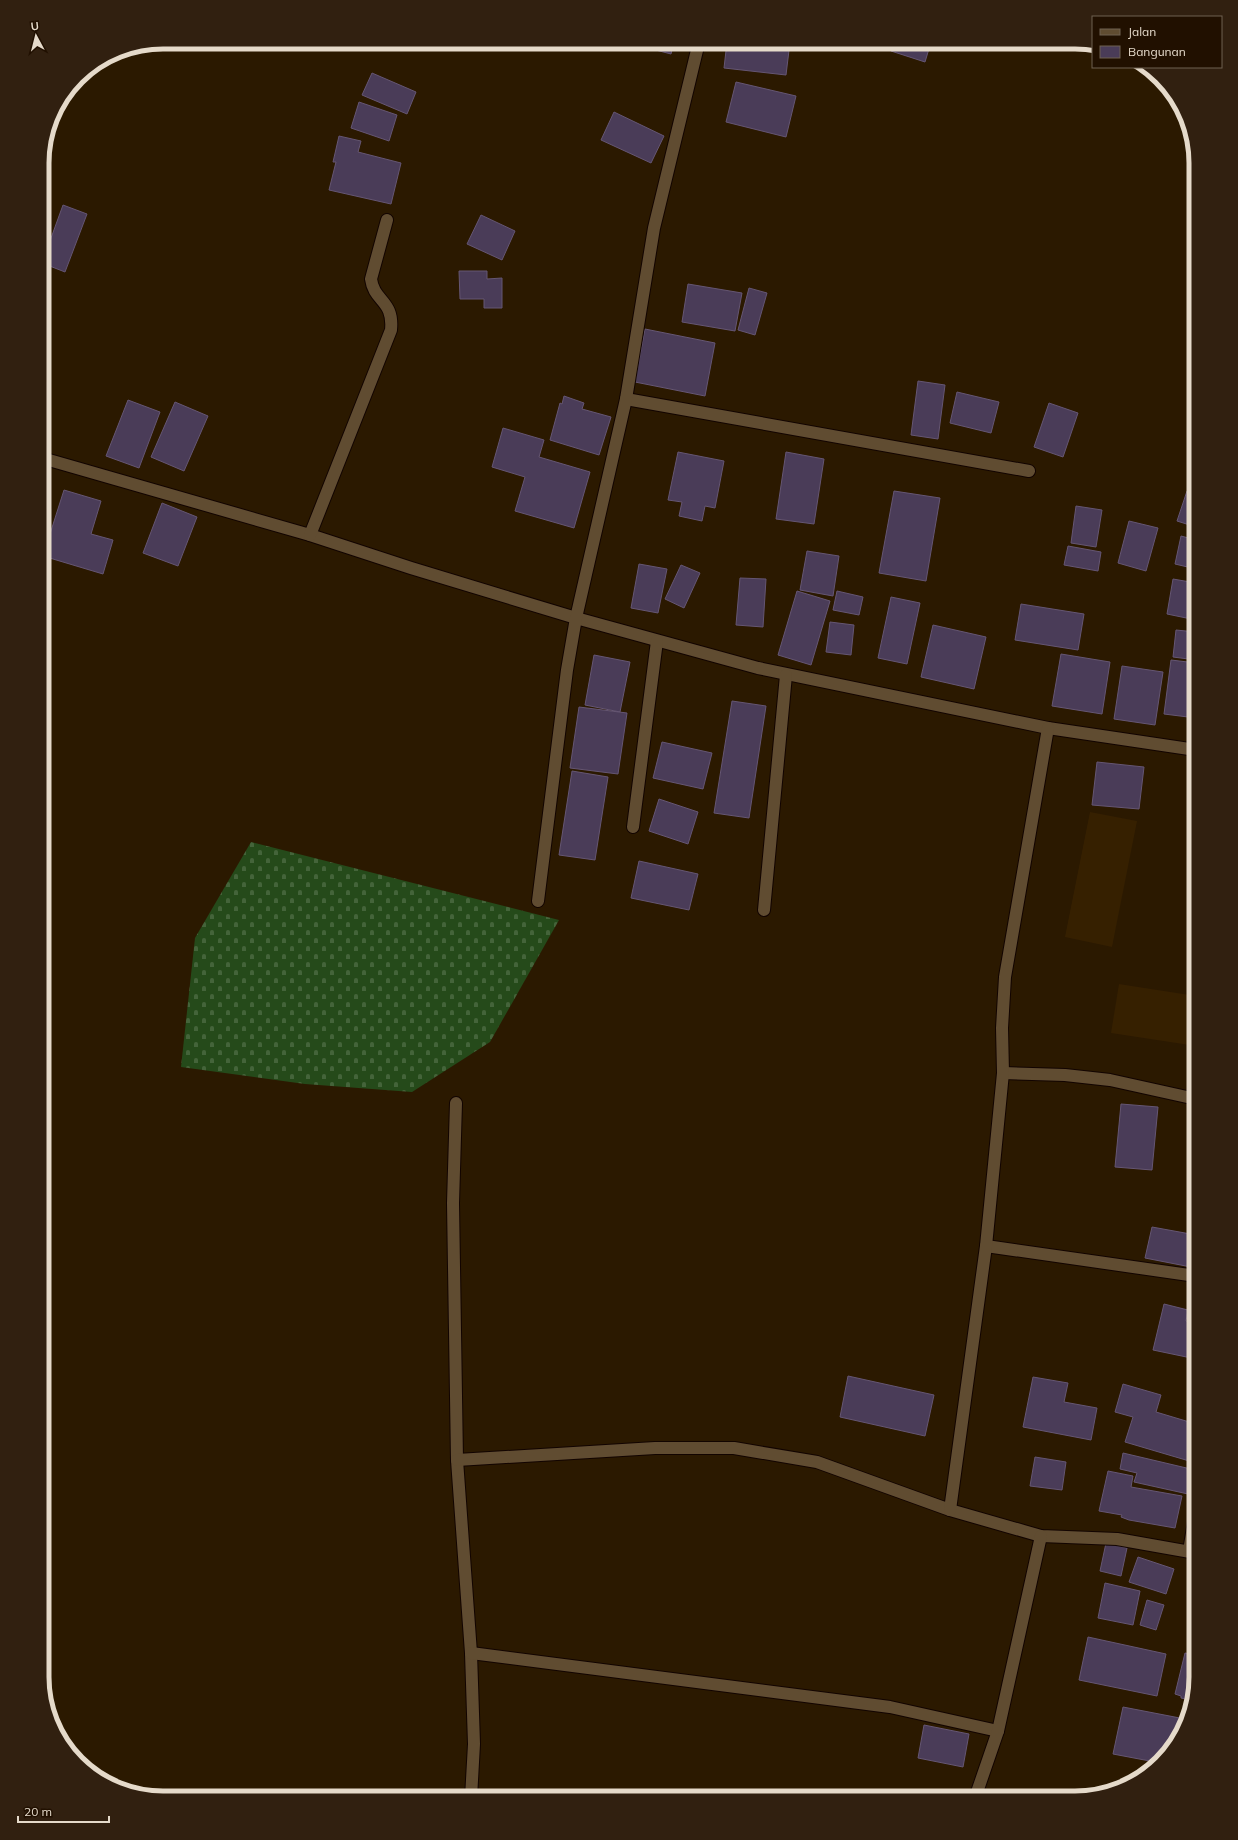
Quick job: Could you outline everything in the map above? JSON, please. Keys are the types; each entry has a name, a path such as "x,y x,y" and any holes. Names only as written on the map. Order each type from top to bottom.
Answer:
{"street":[{"path":"538,901 566,678 576,618 626,399 654,228 697,49"},
{"path":"310,535 391,330 392,319 389,309 372,287 371,279 387,220"},
{"path":"626,399 1028,472"},
{"path":"49,460 310,535 411,568 576,618 786,675 1048,728 1189,749"},
{"path":"633,827 657,641"},
{"path":"764,910 786,675"},
{"path":"950,1510 986,1246 1003,1073 1002,1028 1006,976 1048,728"},
{"path":"1003,1073 1065,1075 1110,1080 1189,1097"},
{"path":"456,1103 453,1203 457,1460 471,1653 474,1744 471,1791"},
{"path":"986,1246 1189,1275"},
{"path":"457,1460 655,1448 734,1448 818,1462 950,1510 1041,1536 1116,1539 1189,1551"},
{"path":"977,1791 998,1731 1041,1536"},
{"path":"471,1653 890,1707 998,1731"}],"shaded area":[{"path":"1090,812 1137,821 1112,947 1065,937"},
{"path":"1119,984 1189,995 1189,1045 1111,1033"}],"green space":[{"path":"251,842 559,920 490,1042 412,1092 305,1084 181,1067 195,938"}],"building":[{"path":"652,49 672,49 671,54"},
{"path":"726,49 789,49 786,75 724,68"},
{"path":"892,49 929,49 925,62 891,51"},
{"path":"372,73 416,92 407,114 362,95"},
{"path":"736,82 796,96 786,137 726,122"},
{"path":"359,102 397,115 389,141 351,128"},
{"path":"614,112 664,136 651,163 601,140"},
{"path":"339,136 361,141 358,152 401,163 391,204 329,190 336,162 333,162"},
{"path":"63,205 87,214 65,272 49,266 49,244"},
{"path":"481,215 515,231 502,260 467,244"},
{"path":"459,271 487,271 487,279 502,278 502,308 484,308 484,299 460,299"},
{"path":"688,284 742,293 735,331 682,322"},
{"path":"749,288 767,293 755,335 738,330"},
{"path":"645,329 715,343 705,396 635,382"},
{"path":"918,381 945,385 938,439 911,435"},
{"path":"957,392 999,402 991,433 950,423"},
{"path":"564,396 584,403 582,409 611,417 599,455 550,440 560,403 562,404"},
{"path":"128,400 160,412 139,468 106,456"},
{"path":"175,402 208,416 184,471 151,457"},
{"path":"1049,403 1078,413 1063,457 1034,447"},
{"path":"503,428 544,440 539,457 590,472 574,528 515,511 525,477 492,467"},
{"path":"678,452 724,461 715,508 705,506 702,521 679,516 682,502 668,500"},
{"path":"786,452 824,459 814,524 776,519"},
{"path":"64,490 101,501 91,534 113,540 103,574 49,558 49,537"},
{"path":"894,491 940,498 926,581 879,573"},
{"path":"1187,491 1189,492 1189,525 1177,521"},
{"path":"162,503 197,517 178,566 143,553"},
{"path":"1076,506 1102,510 1096,547 1071,543"},
{"path":"1129,521 1158,528 1146,571 1118,563"},
{"path":"1181,536 1189,538 1189,567 1175,564"},
{"path":"1068,546 1101,552 1098,571 1064,565"},
{"path":"807,551 839,556 833,596 800,590"},
{"path":"639,564 667,569 658,613 631,608"},
{"path":"681,565 700,573 684,608 665,599"},
{"path":"740,578 766,579 763,627 736,625"},
{"path":"1173,579 1189,582 1189,619 1167,614"},
{"path":"797,591 830,601 811,665 778,655"},
{"path":"837,591 863,597 859,615 833,610"},
{"path":"891,597 920,603 907,664 878,658"},
{"path":"1021,604 1084,614 1078,650 1015,640"},
{"path":"830,622 854,625 851,655 826,652"},
{"path":"933,625 986,637 974,689 921,677"},
{"path":"1176,630 1189,631 1189,659 1173,657"},
{"path":"1061,654 1110,662 1102,714 1052,706"},
{"path":"594,655 630,662 620,712 585,705"},
{"path":"1171,660 1189,662 1189,717 1164,714"},
{"path":"1122,666 1163,672 1155,725 1114,719"},
{"path":"732,701 766,706 749,818 714,813"},
{"path":"579,707 627,713 618,774 570,768"},
{"path":"662,742 712,753 703,789 653,778"},
{"path":"1097,762 1144,767 1139,809 1092,805"},
{"path":"572,771 608,777 595,860 559,855"},
{"path":"659,799 698,812 688,844 649,831"},
{"path":"639,861 698,874 689,910 631,898"},
{"path":"1121,1104 1158,1107 1152,1170 1115,1167"},
{"path":"1152,1227 1189,1234 1189,1267 1145,1258"},
{"path":"1164,1304 1188,1310 1186,1321 1189,1322 1189,1358 1153,1350"},
{"path":"848,1376 934,1395 925,1436 840,1417"},
{"path":"1033,1377 1068,1383 1064,1402 1097,1408 1091,1440 1023,1427"},
{"path":"1123,1384 1161,1395 1156,1412 1189,1422 1189,1461 1125,1442 1133,1417 1115,1412"},
{"path":"1123,1453 1189,1469 1188,1494 1134,1482 1137,1473 1120,1469"},
{"path":"1035,1457 1066,1462 1062,1490 1030,1486"},
{"path":"1108,1471 1133,1476 1131,1487 1182,1496 1175,1528 1129,1520 1121,1517 1122,1515 1099,1511"},
{"path":"1106,1543 1127,1548 1121,1576 1100,1571"},
{"path":"1138,1557 1174,1569 1166,1594 1129,1582"},
{"path":"1105,1583 1140,1591 1133,1625 1098,1618"},
{"path":"1147,1600 1164,1605 1156,1630 1140,1625"},
{"path":"1088,1637 1166,1654 1157,1696 1079,1680"},
{"path":"1185,1653 1189,1654 1189,1677 1187,1699 1175,1694"},
{"path":"1123,1707 1181,1718 1174,1734 1156,1758 1152,1761 1113,1754"},
{"path":"924,1725 969,1734 963,1767 918,1758"}]}
